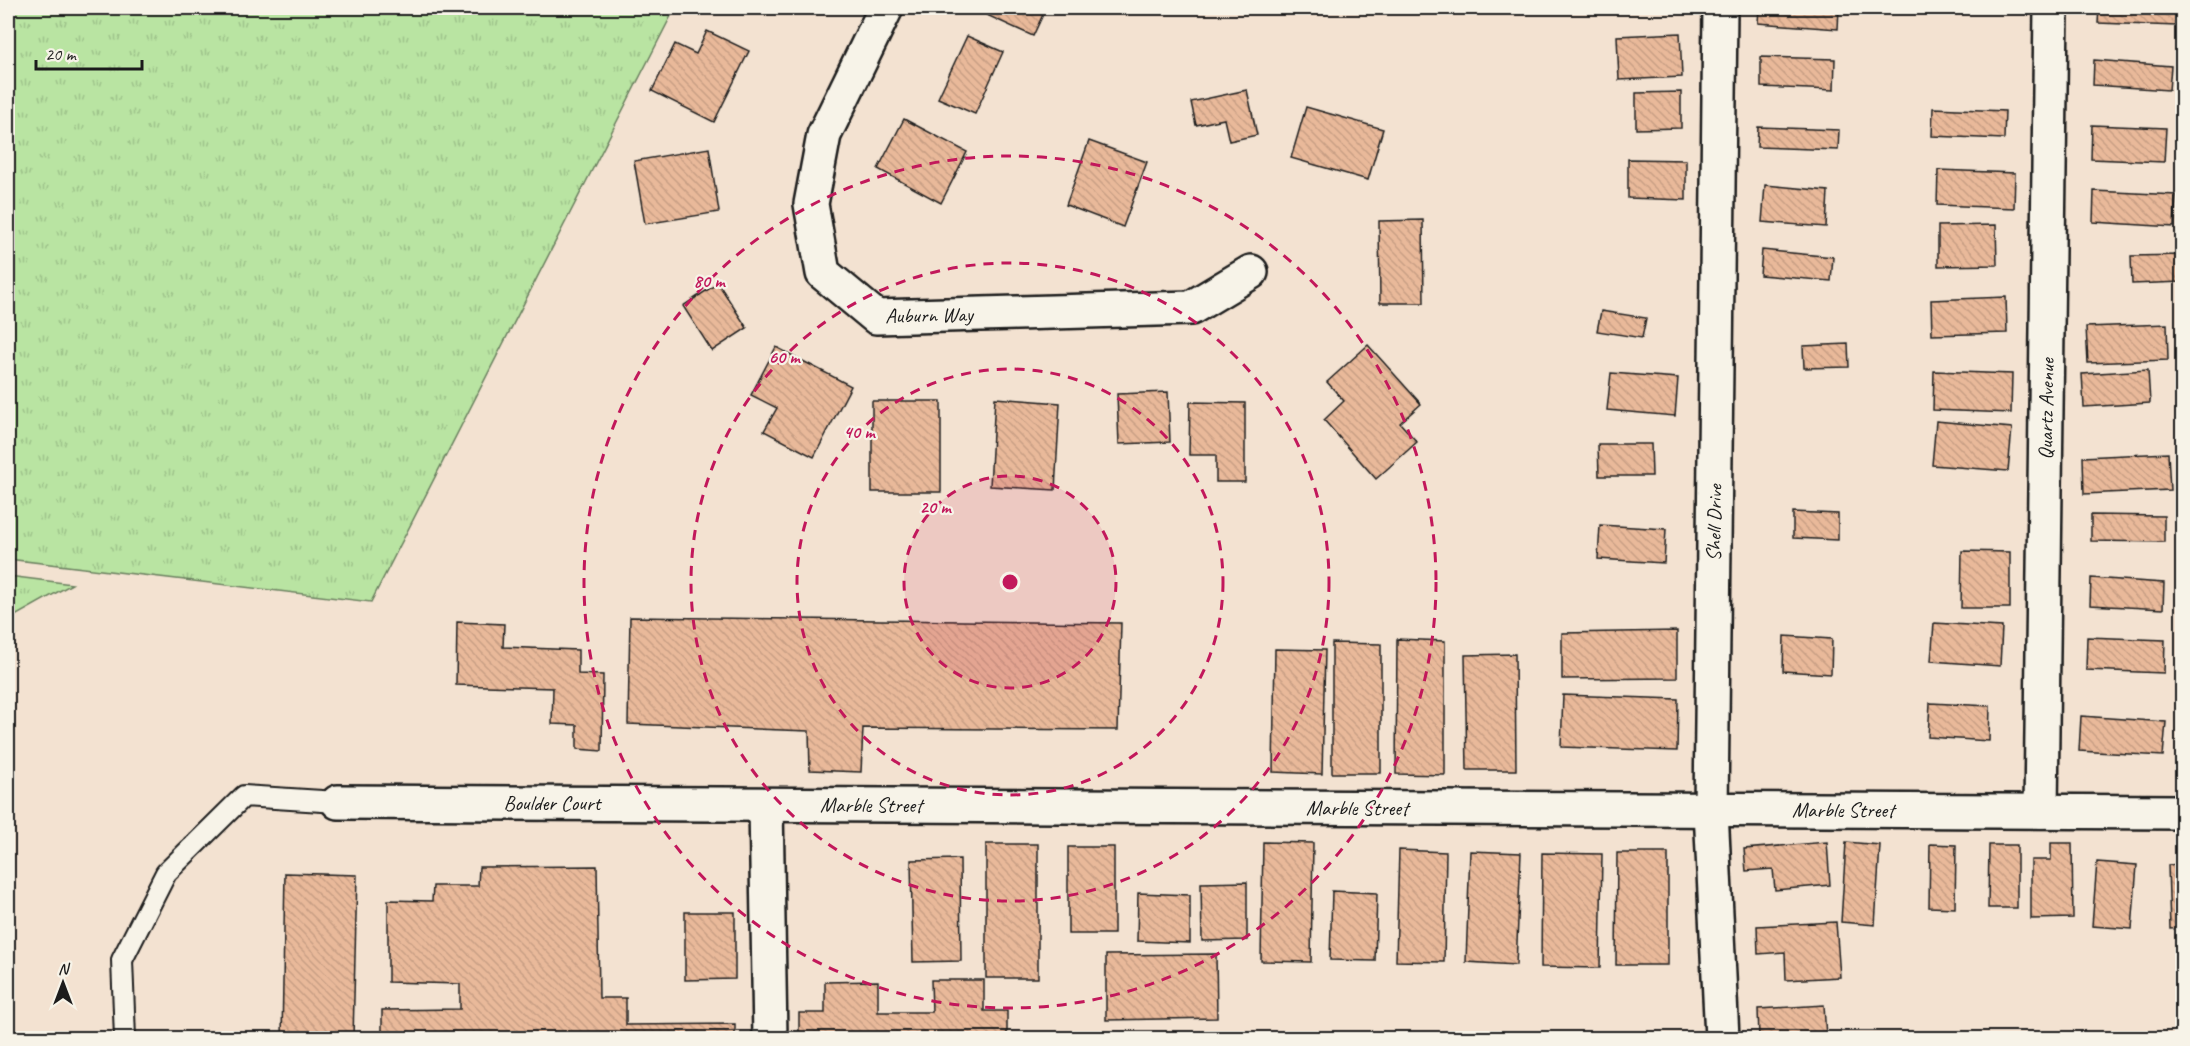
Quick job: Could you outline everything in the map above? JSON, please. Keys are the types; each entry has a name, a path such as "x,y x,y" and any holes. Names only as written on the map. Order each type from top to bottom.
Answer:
{"street":[{"name":"Auburn Way","path":"886,8 824,135 811,204 823,273 876,317 1191,308 1251,272"},
{"name":"Shell Drive","path":"1720,8 1711,810 1722,1038"},
{"name":"Quartz Avenue","path":"2041,812 2051,8"},
{"name":"Boulder Court","path":"338,802 766,805"},
{"name":"Marble Street","path":"766,805 2182,812"},
{"path":"766,805 770,1038"}],"lane":[{"path":"125,1038 122,960 166,873 244,796 338,802"}],"green space":[{"path":"8,8 675,8 371,602 8,559"},
{"path":"8,576 72,584 8,620"}],"building":[{"path":"980,8 1046,8 1033,36 978,11"},
{"path":"1759,8 1839,8 1838,29 1758,23"},
{"path":"2099,8 2178,8 2177,26 2098,23"},
{"path":"707,31 749,51 714,122 652,91 675,44 696,54"},
{"path":"1680,33 1682,77 1619,80 1617,36"},
{"path":"967,36 1003,52 975,114 938,98"},
{"path":"1761,57 1835,59 1834,90 1761,87"},
{"path":"2094,60 2171,66 2169,90 2093,85"},
{"path":"1247,90 1257,135 1229,141 1224,119 1196,125 1191,102"},
{"path":"1681,92 1681,128 1636,129 1636,93"},
{"path":"1306,107 1383,129 1368,180 1291,158"},
{"path":"1933,108 2005,111 2004,139 1932,136"},
{"path":"904,119 967,152 941,203 878,169"},
{"path":"2092,125 2166,128 2164,162 2091,159"},
{"path":"1758,127 1839,130 1838,150 1757,147"},
{"path":"1089,141 1147,162 1123,227 1066,205"},
{"path":"709,148 719,212 645,224 634,161"},
{"path":"1628,159 1686,160 1686,200 1628,198"},
{"path":"1938,170 2015,173 2014,208 1937,205"},
{"path":"1765,185 1828,191 1826,227 1762,222"},
{"path":"2094,191 2176,195 2174,227 2093,222"},
{"path":"1423,220 1424,303 1380,303 1379,221"},
{"path":"1996,225 1997,265 1938,266 1938,226"},
{"path":"1762,250 1833,257 1831,281 1760,275"},
{"path":"2182,255 2182,282 2132,284 2131,256"},
{"path":"718,283 747,328 712,351 683,306"},
{"path":"2006,297 2007,333 1932,335 1931,300"},
{"path":"1601,311 1646,318 1642,338 1597,331"},
{"path":"2167,324 2168,360 2088,363 2086,327"},
{"path":"1848,344 1849,367 1804,368 1803,346"},
{"path":"1368,345 1421,404 1400,423 1417,442 1376,479 1324,420 1344,401 1327,382"},
{"path":"776,347 851,386 814,457 764,431 777,408 751,395"},
{"path":"2148,370 2150,403 2084,407 2082,374"},
{"path":"1934,371 2012,374 2011,413 1933,410"},
{"path":"1611,373 1678,378 1675,416 1607,410"},
{"path":"1168,392 1170,442 1119,444 1117,394"},
{"path":"995,398 1060,403 1055,490 990,486"},
{"path":"872,401 941,401 941,492 872,492"},
{"path":"1190,402 1245,403 1245,482 1216,482 1216,455 1189,455"},
{"path":"1936,421 2012,428 2008,471 1932,465"},
{"path":"1598,444 1651,444 1652,476 1599,476"},
{"path":"2168,453 2170,490 2084,494 2083,457"},
{"path":"1793,512 1838,514 1838,540 1793,538"},
{"path":"2091,515 2164,516 2164,542 2091,541"},
{"path":"1600,525 1666,529 1664,563 1598,559"},
{"path":"1962,551 2010,552 2010,608 1961,608"},
{"path":"2091,578 2164,583 2163,609 2090,605"},
{"path":"630,617 1121,623 1118,730 863,728 861,772 810,770 809,731 628,724"},
{"path":"457,622 504,624 503,647 578,650 578,674 603,675 602,751 577,749 577,725 552,724 553,688 456,685"},
{"path":"1934,623 2002,627 2000,666 1931,661"},
{"path":"1677,631 1677,678 1562,679 1562,633"},
{"path":"1784,636 1832,639 1831,674 1783,671"},
{"path":"2087,637 2165,640 2164,673 2086,670"},
{"path":"1397,639 1445,641 1445,775 1396,774"},
{"path":"1332,643 1381,644 1381,773 1332,773"},
{"path":"1275,649 1325,650 1322,774 1273,772"},
{"path":"1515,654 1516,770 1467,770 1465,655"},
{"path":"1563,695 1678,699 1677,751 1561,747"},
{"path":"1930,703 1990,706 1989,741 1928,737"},
{"path":"2081,716 2166,722 2163,756 2079,751"},
{"path":"1263,842 1313,843 1311,962 1261,961"},
{"path":"1827,842 1830,885 1775,890 1773,869 1746,871 1744,849"},
{"path":"1846,842 1880,845 1875,925 1841,922"},
{"path":"2051,843 2072,843 2073,918 2031,919 2031,860 2051,860"},
{"path":"986,844 1038,844 1038,978 986,978"},
{"path":"1930,844 1956,845 1955,908 1929,907"},
{"path":"1989,845 2017,845 2017,908 1988,908"},
{"path":"1068,847 1114,847 1114,934 1068,934"},
{"path":"1399,850 1446,852 1444,962 1396,961"},
{"path":"1470,851 1521,853 1516,965 1466,962"},
{"path":"1542,853 1602,854 1600,968 1541,967"},
{"path":"1617,853 1668,853 1668,965 1616,965"},
{"path":"960,859 961,961 913,962 911,860"},
{"path":"2097,862 2137,865 2132,929 2092,926"},
{"path":"2182,864 2182,928 2170,929 2168,865"},
{"path":"597,866 599,998 626,998 626,1025 735,1024 735,1038 382,1038 382,1010 460,1009 460,984 388,982 388,900 432,901 433,886 478,886 479,867"},
{"path":"285,873 357,875 353,1038 282,1038"},
{"path":"1247,882 1247,940 1202,941 1201,883"},
{"path":"1332,891 1377,893 1375,961 1330,960"},
{"path":"1138,893 1190,895 1190,943 1137,941"},
{"path":"685,912 735,912 735,979 685,980"},
{"path":"1836,922 1840,977 1786,980 1785,952 1758,954 1757,926"},
{"path":"1216,954 1217,1018 1106,1020 1106,955"},
{"path":"931,980 984,980 984,1011 1007,1011 1007,1038 799,1038 799,1013 825,1013 825,982 878,981 878,1012 932,1012"},
{"path":"1824,1005 1826,1038 1759,1037 1758,1009"},
{"path":"35,1030 38,1038 13,1038"}]}
